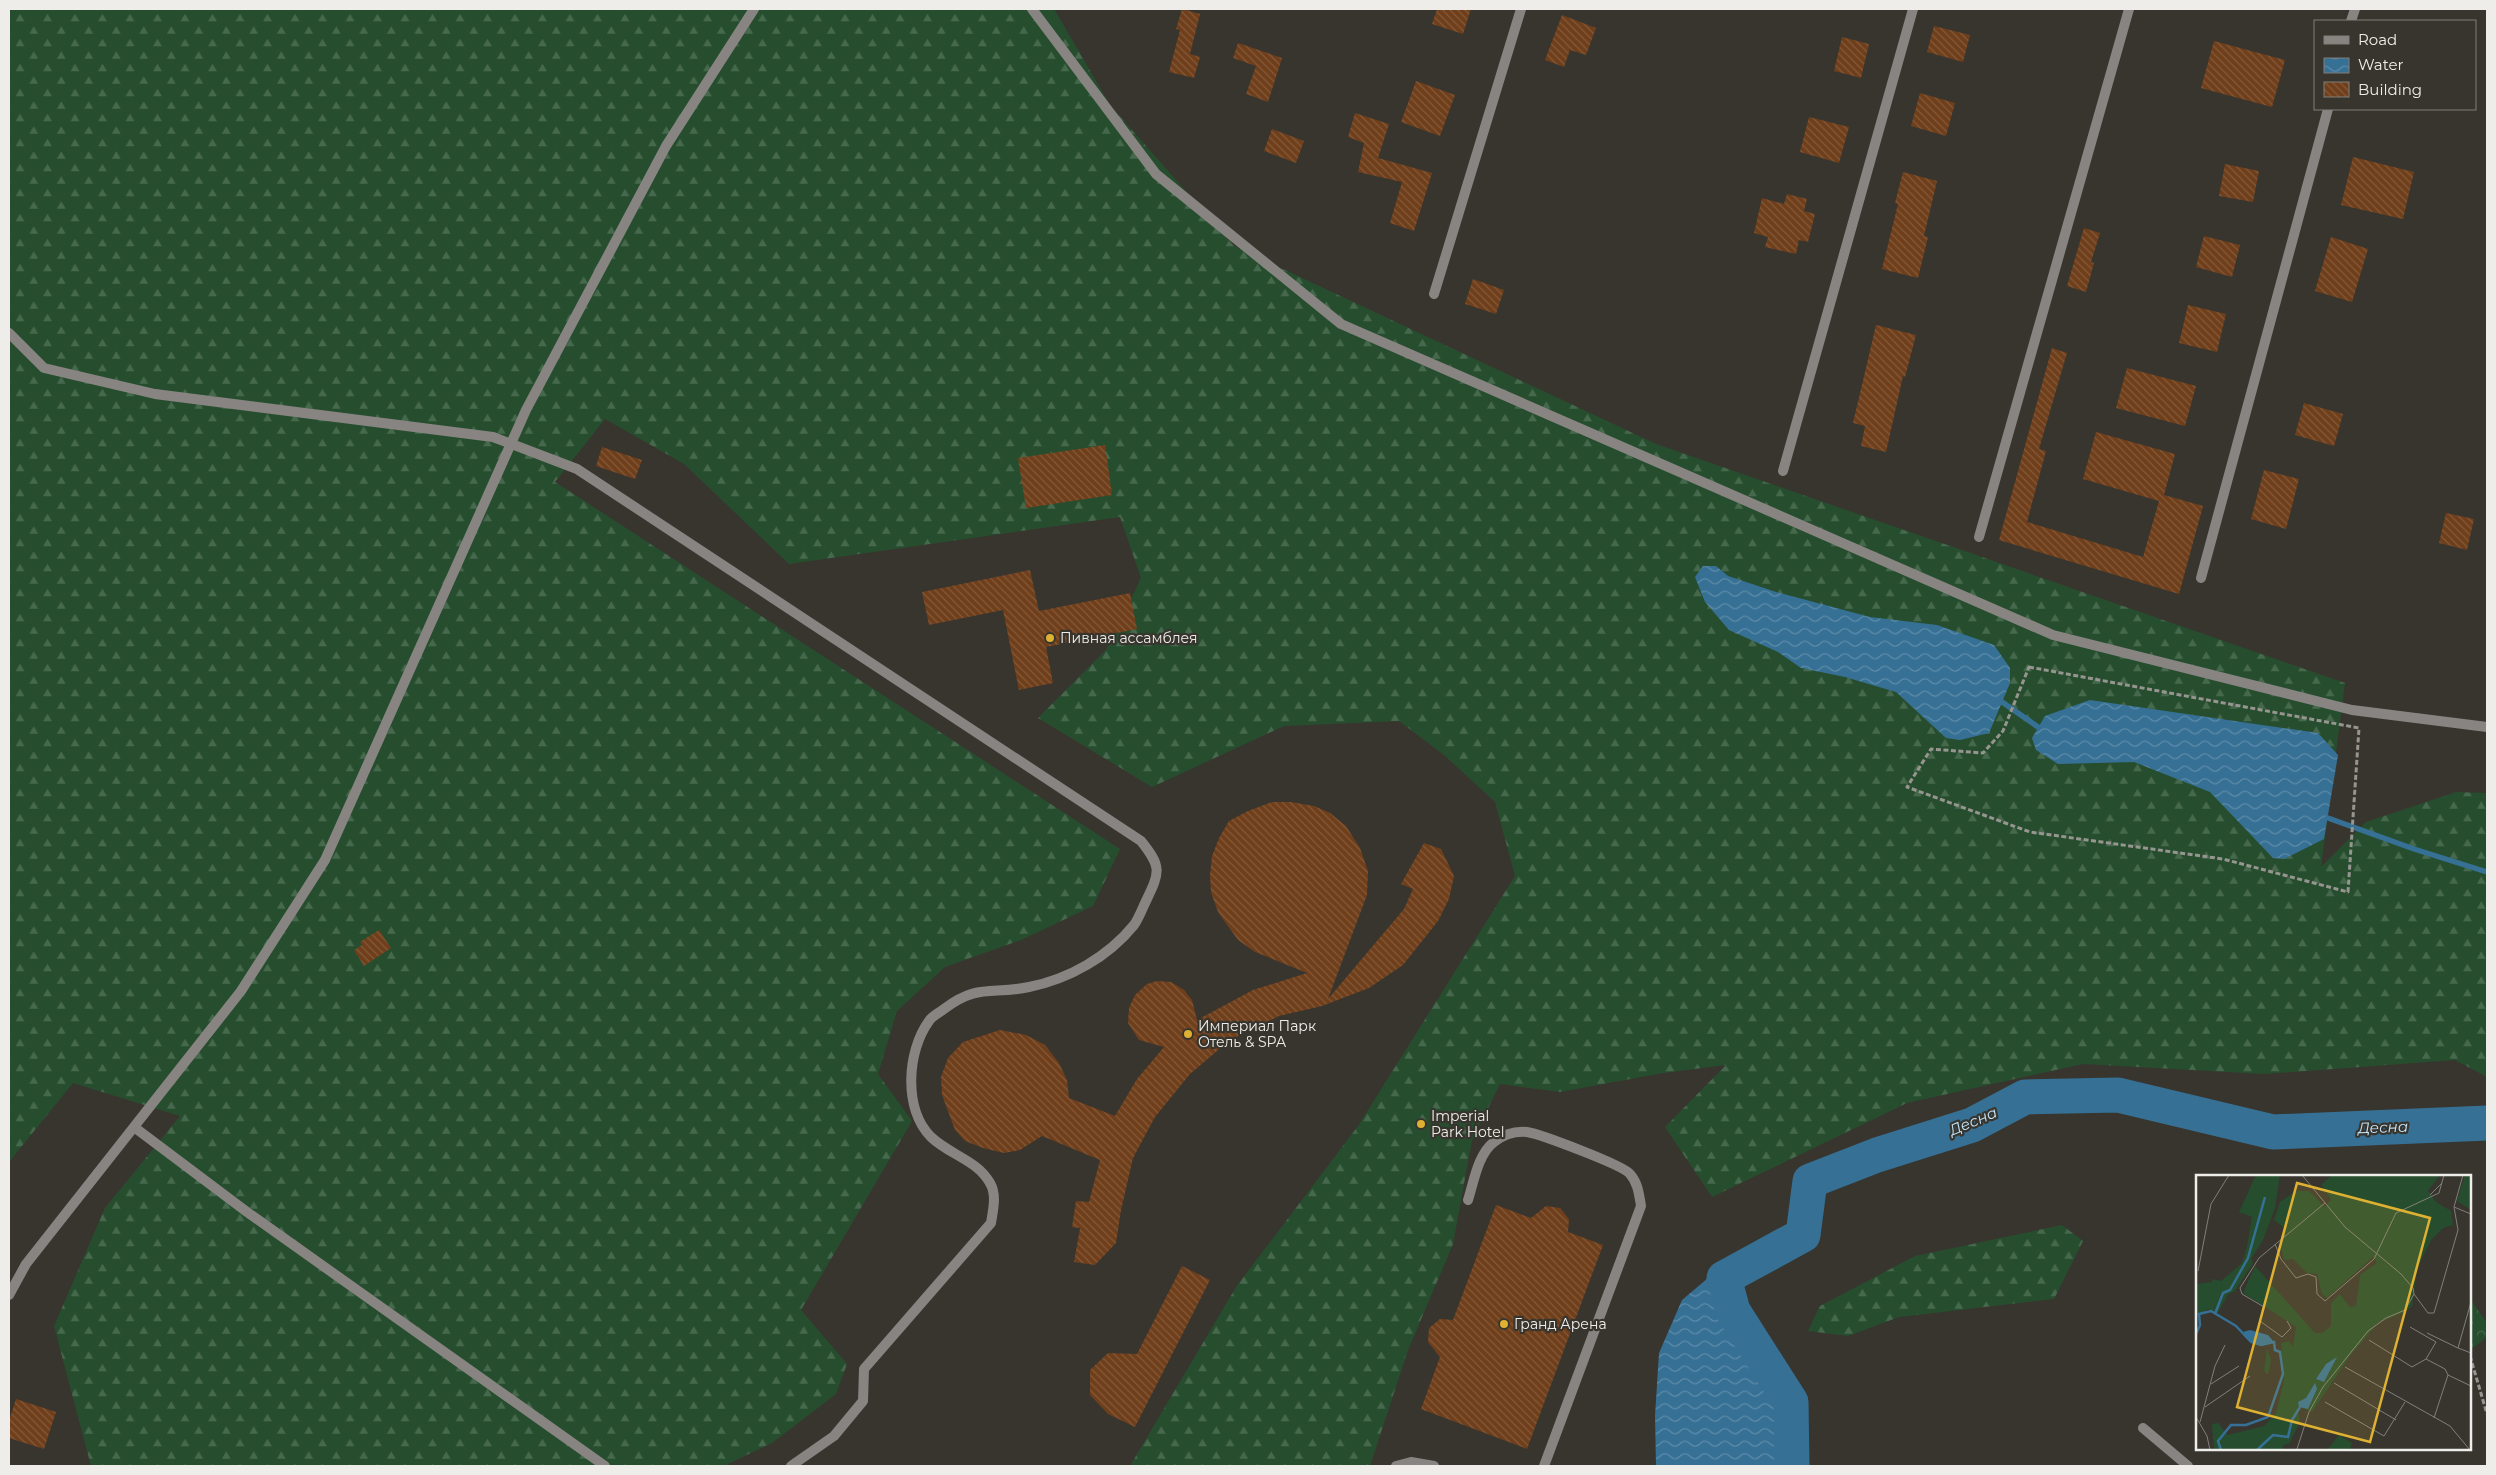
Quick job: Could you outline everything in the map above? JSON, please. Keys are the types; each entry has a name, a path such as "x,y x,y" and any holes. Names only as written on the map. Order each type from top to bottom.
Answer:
{"street":[{"path":"9,1295 26,1264 240,991 325,860 526,410 666,146 754,9"},
{"path":"1032,9 1156,174 1341,324 2053,635 2352,710 2487,727"},
{"path":"1434,294 1521,9"},
{"path":"1783,472 1914,9"},
{"path":"1979,537 2129,9"},
{"path":"2201,578 2328,110"},
{"path":"9,333 44,368 155,394 493,437 512,442 577,469 601,483 1141,841 1154,857 1158,877 1135,924 1102,956 1062,978 1028,988 983,990 958,998 929,1020 913,1052 910,1082 918,1114 930,1136 949,1151 981,1168 992,1185 994,1203 990,1223 864,1369 863,1401 834,1436 791,1466"},
{"path":"134,1127 247,1212 605,1466"},
{"path":"1468,1200 1483,1156 1493,1142 1508,1133 1527,1132 1615,1163 1629,1173 1638,1189 1641,1206 1544,1466"},
{"path":"2143,1428 2188,1466"},
{"path":"1396,1466 1411,1462 1434,1466"}],"path":[{"path":"2029,667 2359,728 2351,841 2348,892 2223,859 2030,832 1907,787 1931,749 1983,753 2003,731 2029,667"},
{"path":"2471,1359 2487,1414"}],"green space":[{"path":"9,9 1054,9 1110,105 1234,246 1656,444 2345,683 2321,867 2366,822 2456,792 2487,793 2487,1077 2455,1060 2264,1074 2083,1064 1907,1103 1712,1197 1665,1127 1726,1065 1663,1073 1560,1092 1500,1084 1472,1140 1453,1244 1408,1350 1370,1466 1130,1466 1236,1287 1358,1126 1515,876 1495,802 1444,755 1399,721 1284,726 1152,787 1038,718 1106,650 1141,578 1120,517 789,564 684,464 605,419 555,482 1120,849 1093,906 1021,940 945,967 897,1011 878,1074 912,1121 801,1310 847,1364 836,1394 772,1443 724,1466 91,1466 54,1326 105,1208 180,1116 73,1083 9,1162"},
{"path":"2062,1225 2083,1241 2054,1299 1899,1317 1848,1336 1808,1331 1820,1306 1915,1256"},
{"path":"2471,1300 2487,1323 2487,1337 2471,1349"}],"water":[{"path":"1703,566 1716,566 1728,576 1776,592 1870,617 1937,625 1994,645 2010,668 2010,683 1989,733 1960,740 1946,738 1896,692 1845,677 1801,668 1778,652 1729,630 1705,602 1695,577"},
{"path":"2090,700 2318,733 2338,755 2324,839 2284,859 2273,858 2210,792 2134,762 2058,764 2036,750 2032,738 2045,716"},
{"path":"1708,1278 1724,1278 1775,1378 1791,1402 1792,1466 1656,1466 1655,1416 1659,1353 1682,1300"}],"building":[{"path":"1182,9 1200,14 1190,54 1200,57 1194,78 1169,72 1180,30 1176,29"},
{"path":"1437,9 1471,9 1463,34 1432,24"},
{"path":"1562,15 1596,28 1586,55 1570,50 1564,67 1545,60"},
{"path":"1934,26 1970,35 1963,62 1927,52"},
{"path":"1842,37 1869,44 1861,78 1834,71"},
{"path":"2214,41 2285,60 2272,107 2201,88"},
{"path":"1238,43 1282,58 1268,102 1246,94 1256,66 1233,58"},
{"path":"1416,81 1455,95 1440,136 1401,122"},
{"path":"1920,93 1955,103 1946,136 1911,126"},
{"path":"1355,113 1389,124 1378,158 1432,173 1414,231 1390,223 1402,182 1358,172 1364,143 1348,137"},
{"path":"1809,117 1849,127 1839,163 1800,152"},
{"path":"1272,129 1304,141 1296,163 1264,151"},
{"path":"2353,157 2414,172 2403,219 2341,205"},
{"path":"2225,164 2259,171 2253,202 2219,196"},
{"path":"1903,172 1937,181 1924,236 1928,237 1918,278 1882,269 1898,204 1895,203"},
{"path":"1787,194 1807,199 1804,211 1815,214 1808,242 1799,240 1796,254 1765,247 1768,237 1754,233 1762,198 1784,204"},
{"path":"2084,228 2100,233 2091,262 2094,263 2086,292 2067,286"},
{"path":"2204,236 2240,245 2232,277 2196,267"},
{"path":"2331,237 2368,249 2352,302 2315,291"},
{"path":"1473,279 1504,290 1496,314 1465,304"},
{"path":"2188,305 2226,314 2217,352 2179,343"},
{"path":"1876,325 1916,335 1905,377 1903,376 1886,452 1861,446 1865,426 1853,423"},
{"path":"2052,348 2067,353 2039,449 2046,451 2027,522 2143,557 2159,501 2083,479 2096,432 2175,454 2164,495 2203,506 2179,594 1999,540"},
{"path":"2127,368 2196,386 2185,426 2116,408"},
{"path":"2304,403 2343,414 2334,446 2295,435"},
{"path":"1105,445 1112,495 1026,508 1018,458"},
{"path":"602,447 642,460 635,479 596,466"},
{"path":"2264,470 2299,479 2286,529 2251,519"},
{"path":"2446,513 2474,519 2467,550 2439,543"},
{"name":"Пивная ассамблея","path":"1030,570 1039,611 1130,593 1137,629 1046,647 1053,683 1019,690 1003,610 929,625 922,592"},
{"name":"Империал Парк Отель & SPA","path":"1272,802 1291,802 1314,806 1330,813 1346,826 1360,848 1368,871 1367,895 1328,999 1404,909 1413,889 1401,884 1424,843 1441,849 1454,876 1449,899 1438,921 1403,965 1369,988 1322,1006 1279,1016 1230,1040 1190,1074 1155,1117 1133,1158 1121,1210 1116,1243 1095,1265 1074,1262 1080,1228 1072,1227 1076,1201 1089,1202 1100,1160 1042,1136 1020,1150 1004,1153 965,1141 955,1130 942,1095 941,1077 948,1058 963,1042 1000,1030 1026,1035 1045,1045 1059,1063 1067,1080 1069,1098 1115,1116 1137,1079 1164,1047 1139,1040 1128,1023 1129,1008 1135,995 1147,984 1157,981 1171,982 1184,990 1192,1000 1197,1020 1253,990 1307,973 1255,952 1238,940 1218,912 1211,892 1212,856 1219,838 1229,821"},
{"path":"379,930 391,948 364,966 354,950 362,945 360,942"},
{"name":"Гранд Арена","path":"1496,1205 1531,1218 1546,1206 1560,1208 1569,1219 1568,1232 1603,1245 1527,1449 1421,1409 1440,1357 1428,1342 1429,1328 1440,1319 1453,1320"},
{"path":"1182,1266 1210,1280 1135,1427 1108,1414 1090,1395 1090,1370 1108,1353 1137,1354"},
{"path":"16,1399 56,1412 44,1449 9,1438 9,1421"}],"waterway":[{"path":"2002,702 2038,727"},
{"path":"2328,818 2414,849 2487,872"},
{"name":"Десна","path":"1792,1466 1791,1402 1733,1311 1724,1278 1803,1235 1810,1181 1877,1155 1972,1125 2025,1097 2118,1095 2273,1132 2487,1123"}],"place":[{"name":"Пивная ассамблея","path":"1050,638"},
{"name":"Империал Парк Отель & SPA","path":"1188,1034"},
{"name":"Imperial Park Hotel","path":"1421,1124"},
{"name":"Гранд Арена","path":"1504,1324"}]}
